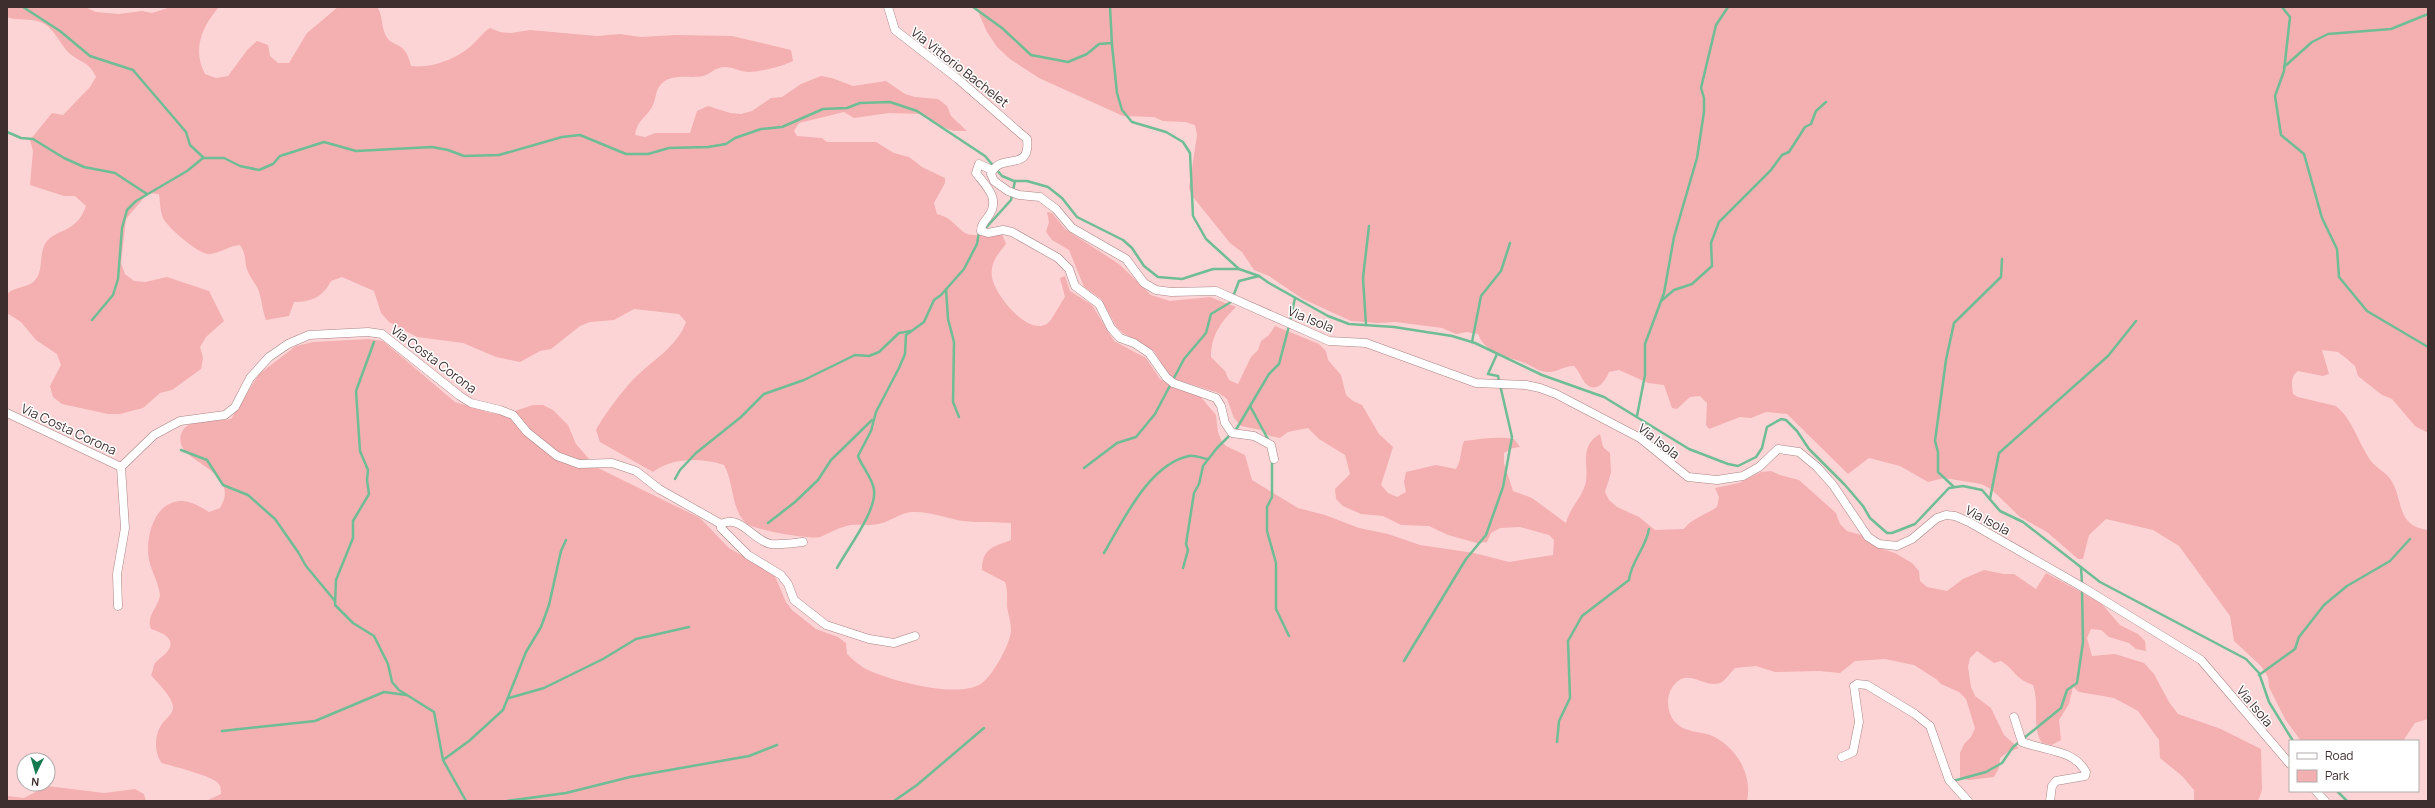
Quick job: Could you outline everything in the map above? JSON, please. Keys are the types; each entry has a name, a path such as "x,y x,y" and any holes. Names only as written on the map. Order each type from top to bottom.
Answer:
{"street":[{"name":"Via Vittorio Bachelet","path":"888,7 895,30 958,79 1027,139 1026,155 1019,161 1000,163 992,170"},
{"path":"992,170 986,165 979,164 977,167 976,173 993,194 994,202 992,210 981,226 981,231 988,233 1003,230 1012,232 1058,258 1069,269 1075,286 1099,304 1111,328 1120,338 1134,343 1149,353 1173,383 1216,398 1221,406 1225,423 1232,432 1254,436 1271,445 1274,459"},
{"name":"Via Isola","path":"992,170 991,174 994,181 1019,196 1040,197 1056,209 1072,228 1126,259 1144,283 1156,290 1171,292 1216,291 1329,341 1366,343 1476,383 1526,385 1551,392 1640,438 1688,477 1717,480 1743,476 1759,467 1778,449 1799,452 1817,467 1833,485 1868,537 1884,546 1892,547 1904,543 1938,518 1946,515 1969,522 2048,566 2201,660 2289,763"},
{"name":"Via Costa Corona","path":"121,467 154,436 180,421 225,415 235,407 250,378 269,357 288,344 309,335 368,332 382,334 394,342 460,396 471,403 500,410 513,415 527,432 557,456 579,464 612,463 636,471 659,489 721,524 721,528 737,546 781,575 788,584 794,600 826,625 858,636 894,643 915,636"},
{"name":"Via Costa Corona","path":"7,413 121,467"},
{"name":"Via Costa Corona","path":"118,606 117,574 125,528 121,467"},
{"path":"721,524 726,522 739,523 760,540 771,544 803,542"},
{"path":"1842,757 1853,752 1857,738 1859,722 1853,691 1854,686 1857,684 1867,685 1915,714 1930,726 1949,780 1968,801"},
{"path":"2014,717 2022,742 2068,754 2081,763 2086,772 2085,776 2056,781 2052,786 2050,801"},
{"path":"2317,792 2325,801"}],"green space":[{"path":"7,7 85,7 96,12 119,14 142,11 152,13 171,7 219,7 213,14 204,30 199,47 201,65 205,74 216,78 228,76 248,49 257,41 268,45 270,56 278,63 289,63 307,33 338,7 377,7 385,34 391,42 405,51 411,66 427,66 453,58 468,48 490,28 500,32 511,33 530,30 597,36 620,34 641,37 675,35 732,36 791,50 793,61 784,65 759,71 749,72 722,67 703,76 668,79 659,87 652,107 640,122 636,130 635,135 645,137 655,133 690,133 697,111 708,106 730,113 741,114 752,111 771,98 782,97 801,84 821,76 832,78 853,86 886,81 905,94 915,97 938,99 947,106 951,116 967,131 954,131 942,127 923,114 889,113 854,118 844,112 799,123 794,131 797,136 822,138 827,142 876,142 894,153 909,157 922,167 945,178 945,183 934,203 937,214 950,220 968,234 1002,234 1006,244 993,263 992,277 999,293 1022,320 1032,325 1040,326 1048,323 1065,297 1060,278 1065,276 1070,291 1092,305 1114,341 1146,358 1160,379 1174,387 1200,396 1216,415 1218,432 1222,442 1226,446 1245,455 1252,480 1298,508 1325,515 1359,528 1388,534 1420,545 1474,553 1509,562 1553,555 1554,540 1549,535 1520,527 1500,528 1491,533 1487,542 1477,543 1448,535 1429,526 1401,525 1383,516 1361,514 1343,506 1336,499 1335,489 1350,474 1345,455 1319,439 1308,428 1288,432 1280,438 1270,436 1261,430 1241,426 1234,418 1227,399 1219,393 1177,380 1168,375 1154,351 1123,333 1116,326 1101,299 1084,287 1069,250 1052,240 1046,232 1049,222 1047,212 1052,213 1065,229 1119,264 1151,295 1170,301 1210,297 1236,307 1218,329 1211,349 1211,357 1225,371 1229,380 1238,384 1251,357 1258,350 1261,341 1269,335 1275,326 1319,344 1326,351 1328,360 1341,375 1346,395 1353,401 1362,405 1379,434 1393,447 1381,485 1388,493 1397,497 1406,492 1404,482 1406,472 1436,465 1456,469 1464,441 1495,438 1514,439 1520,447 1513,448 1504,453 1504,463 1513,491 1532,498 1566,523 1570,513 1580,497 1586,481 1586,452 1588,446 1600,434 1603,447 1610,453 1611,473 1605,492 1609,500 1617,507 1639,517 1655,530 1684,529 1695,519 1717,507 1719,497 1715,488 1739,483 1761,472 1771,471 1799,480 1836,513 1840,524 1847,531 1861,535 1876,547 1895,553 1912,563 1919,571 1920,581 1927,587 1947,591 1963,579 1984,570 2004,574 2014,574 2036,589 2046,573 2101,603 2120,625 2138,634 2145,641 2146,651 2136,649 2129,643 2109,637 2101,630 2091,629 2087,638 2092,656 2115,654 2144,663 2154,674 2169,702 2178,714 2221,729 2261,749 2262,790 2258,801 2194,801 2194,790 2182,776 2160,758 2159,740 2138,711 2114,698 2079,692 2073,687 2069,704 2059,720 2061,740 2052,745 2042,743 2037,730 2036,700 2033,685 2022,680 2006,664 2001,661 1994,663 1977,651 1970,658 1968,667 1971,687 1975,696 1991,708 2004,735 2019,748 2008,752 2000,758 1999,768 1994,777 1969,780 1960,778 1960,753 1964,744 1971,737 1975,728 1966,699 1959,692 1941,684 1936,679 1914,665 1885,659 1855,661 1840,673 1819,671 1775,672 1756,666 1735,668 1720,683 1714,684 1691,678 1680,680 1671,689 1669,695 1668,708 1673,720 1683,728 1710,735 1727,746 1734,753 1745,771 1748,791 1747,801 206,801 221,794 218,783 200,774 162,763 156,749 156,738 159,728 171,714 173,706 167,694 151,675 155,663 167,652 171,643 163,634 151,629 151,616 160,596 149,560 148,542 153,523 164,508 171,503 181,501 188,502 209,512 220,508 223,503 225,491 220,480 216,475 183,449 180,441 184,429 195,423 231,419 259,374 296,346 313,342 369,339 383,341 455,402 491,413 512,412 533,405 543,405 553,410 568,425 576,444 596,467 700,518 729,548 774,574 786,602 792,610 816,629 838,637 846,643 847,654 857,663 875,673 905,683 941,689 957,690 971,688 982,683 996,666 1008,643 1011,630 1007,606 1007,588 1005,582 982,570 986,553 990,549 1011,540 1011,523 963,521 931,514 912,512 878,524 847,526 815,538 782,534 751,526 746,523 738,511 730,479 724,465 706,461 687,460 669,464 653,472 600,442 596,430 622,392 678,338 686,322 679,314 634,309 614,320 590,322 580,326 551,349 540,351 520,362 496,357 463,343 417,337 389,322 381,313 374,291 342,277 331,281 324,291 316,298 294,302 289,316 266,320 258,289 247,269 243,250 240,245 212,254 203,253 183,239 163,218 159,194 148,193 126,219 121,263 125,274 134,281 145,282 167,277 209,291 224,321 206,337 200,347 203,358 201,369 172,390 160,393 143,408 120,414 108,414 62,404 53,397 50,386 61,365 57,354 36,340 21,322 7,313 7,294 13,290 29,285 36,279 39,275 45,244 54,235 71,227 77,222 86,206 75,196 64,196 30,185 33,151 30,140 52,113 63,115 90,87 96,77 87,65 65,49 53,31 45,24 36,21 7,17"},
{"path":"976,7 2428,7 2428,433 2415,426 2392,399 2382,395 2358,376 2355,366 2338,352 2322,350 2329,374 2323,376 2298,371 2295,373 2292,384 2293,394 2298,397 2336,406 2342,412 2352,425 2371,461 2391,480 2406,518 2418,528 2428,530 2428,719 2415,723 2404,740 2300,740 2285,719 2269,687 2268,677 2261,666 2234,641 2230,616 2179,546 2153,530 2106,519 2089,535 2083,559 2078,559 2047,532 2020,517 1991,489 1981,484 1944,478 1928,482 1900,466 1869,458 1848,474 1787,414 1766,412 1751,418 1740,417 1709,429 1706,425 1707,403 1700,396 1690,397 1677,409 1672,408 1664,385 1648,383 1619,370 1609,372 1606,379 1597,387 1590,387 1586,384 1574,366 1566,367 1557,371 1544,372 1492,351 1486,346 1478,334 1467,332 1456,334 1442,328 1396,322 1378,323 1351,321 1303,299 1269,276 1254,270 1242,252 1230,243 1193,197 1189,188 1197,135 1195,125 1185,122 1163,121 1154,117 1123,116 1039,78 1010,59 997,47 987,32"},
{"path":"56,787 104,793 135,789 144,794 146,801 7,801 7,796 24,798 36,792 56,792"}],"waterway":[{"path":"23,7 60,31 90,56 133,70 186,132 190,145 204,158"},
{"path":"973,7 1002,28 1031,55 1068,62 1087,54 1099,44 1112,43"},
{"path":"1110,7 1117,93 1122,110 1132,122 1166,132 1183,142 1190,153 1193,216 1206,239 1239,269 1259,276 1328,316 1349,324 1394,327 1452,336 1475,343 1542,375 1604,397 1689,449 1728,464 1738,466 1756,457 1762,448 1767,427 1781,419 1786,420 1797,431 1809,449 1845,485 1863,506 1870,518 1887,533 1892,533 1915,524 1949,488 1963,486 1982,490 2000,511 2023,522 2100,582 2246,659 2259,673 2269,702 2292,740"},
{"path":"1637,416 1645,375 1645,344 1664,293 1674,237 1697,158 1704,112 1704,98 1701,88 1716,25 1728,7"},
{"path":"2282,7 2290,17 2284,71 2275,96 2281,135 2304,154 2322,218 2337,249 2339,277 2367,311 2428,347"},
{"path":"2284,67 2312,42 2328,34 2391,29 2428,14"},
{"path":"92,320 113,295 118,279 122,228 127,210 136,201 187,171 203,158 224,158 240,166 259,170 273,164 280,156 324,142 356,151 432,147 448,150 464,156 499,155 562,137 580,135 626,154 648,154 669,148 708,147 726,144 735,138 761,129 782,127 823,109 847,108 860,103 890,102 917,111 985,156 1002,176 1014,181 1027,181 1048,187 1062,198 1077,217 1123,240 1132,248 1144,266 1158,277 1182,279 1213,269 1239,269"},
{"path":"1661,301 1674,290 1692,284 1712,266 1711,243 1719,222 1771,170 1782,155 1789,152 1805,127 1811,124 1816,111 1826,102"},
{"path":"7,132 21,138 33,139 64,158 84,167 115,173 147,194"},
{"path":"984,230 1011,200 1015,181"},
{"path":"1366,325 1363,278 1369,226"},
{"path":"837,568 866,519 874,499 874,490 870,477 858,456 871,431 876,412 905,354 906,335 924,322 934,300 941,295 964,269 977,244 979,232"},
{"path":"1472,342 1481,296 1501,271 1510,243"},
{"path":"1954,487 1938,472 1938,452 1935,441 1946,360 1954,323 2001,277 2002,259"},
{"path":"1084,468 1117,443 1136,437 1155,414 1184,359 1206,333 1211,314 1231,302 1239,281 1259,276"},
{"path":"946,289 948,319 954,342 953,402 959,417"},
{"path":"1290,321 1295,298"},
{"path":"1990,499 1999,453 2108,356 2136,321"},
{"path":"1183,568 1188,550 1186,544 1194,493 1199,484 1203,466 1217,448 1237,428 1269,374 1279,364 1289,326"},
{"path":"675,479 680,470 696,453 741,417 764,394 804,380 855,355 869,356 879,352 899,333 911,331"},
{"path":"374,342 356,391 360,451 368,470 367,480 369,494 353,521 353,538 336,580 335,605 353,623 374,636 388,664 392,682 399,690 434,712 443,760 466,801"},
{"path":"1404,661 1466,559 1486,535 1503,487 1512,437 1498,376 1488,374 1497,354"},
{"path":"1250,406 1269,441"},
{"path":"768,523 795,502 818,480 831,460 872,420"},
{"path":"181,450 207,460 223,485 248,495 275,519 306,566 335,601"},
{"path":"1104,553 1129,510 1150,482 1162,470 1175,461 1189,456 1207,459"},
{"path":"1272,460 1272,497 1267,507 1267,531 1276,563 1276,609 1289,636"},
{"path":"1557,742 1559,721 1570,698 1568,641 1582,616 1629,580 1630,573 1645,542 1649,529"},
{"path":"2259,675 2295,649 2299,637 2324,605 2347,586 2390,561 2410,539"},
{"path":"443,760 469,741 503,710 526,652 541,627 549,605 561,551 566,540"},
{"path":"2081,567 2082,584"},
{"path":"1953,781 1986,772 2002,763 2013,747 2061,708 2067,690 2077,683 2083,642 2082,589"},
{"path":"509,698 544,688 603,659 636,639 689,627"},
{"path":"222,731 315,721 384,692 406,695"},
{"path":"894,801 917,785 984,728"},
{"path":"507,801 566,793 630,777 749,756 777,745"},
{"path":"2338,792 2347,801"}]}
